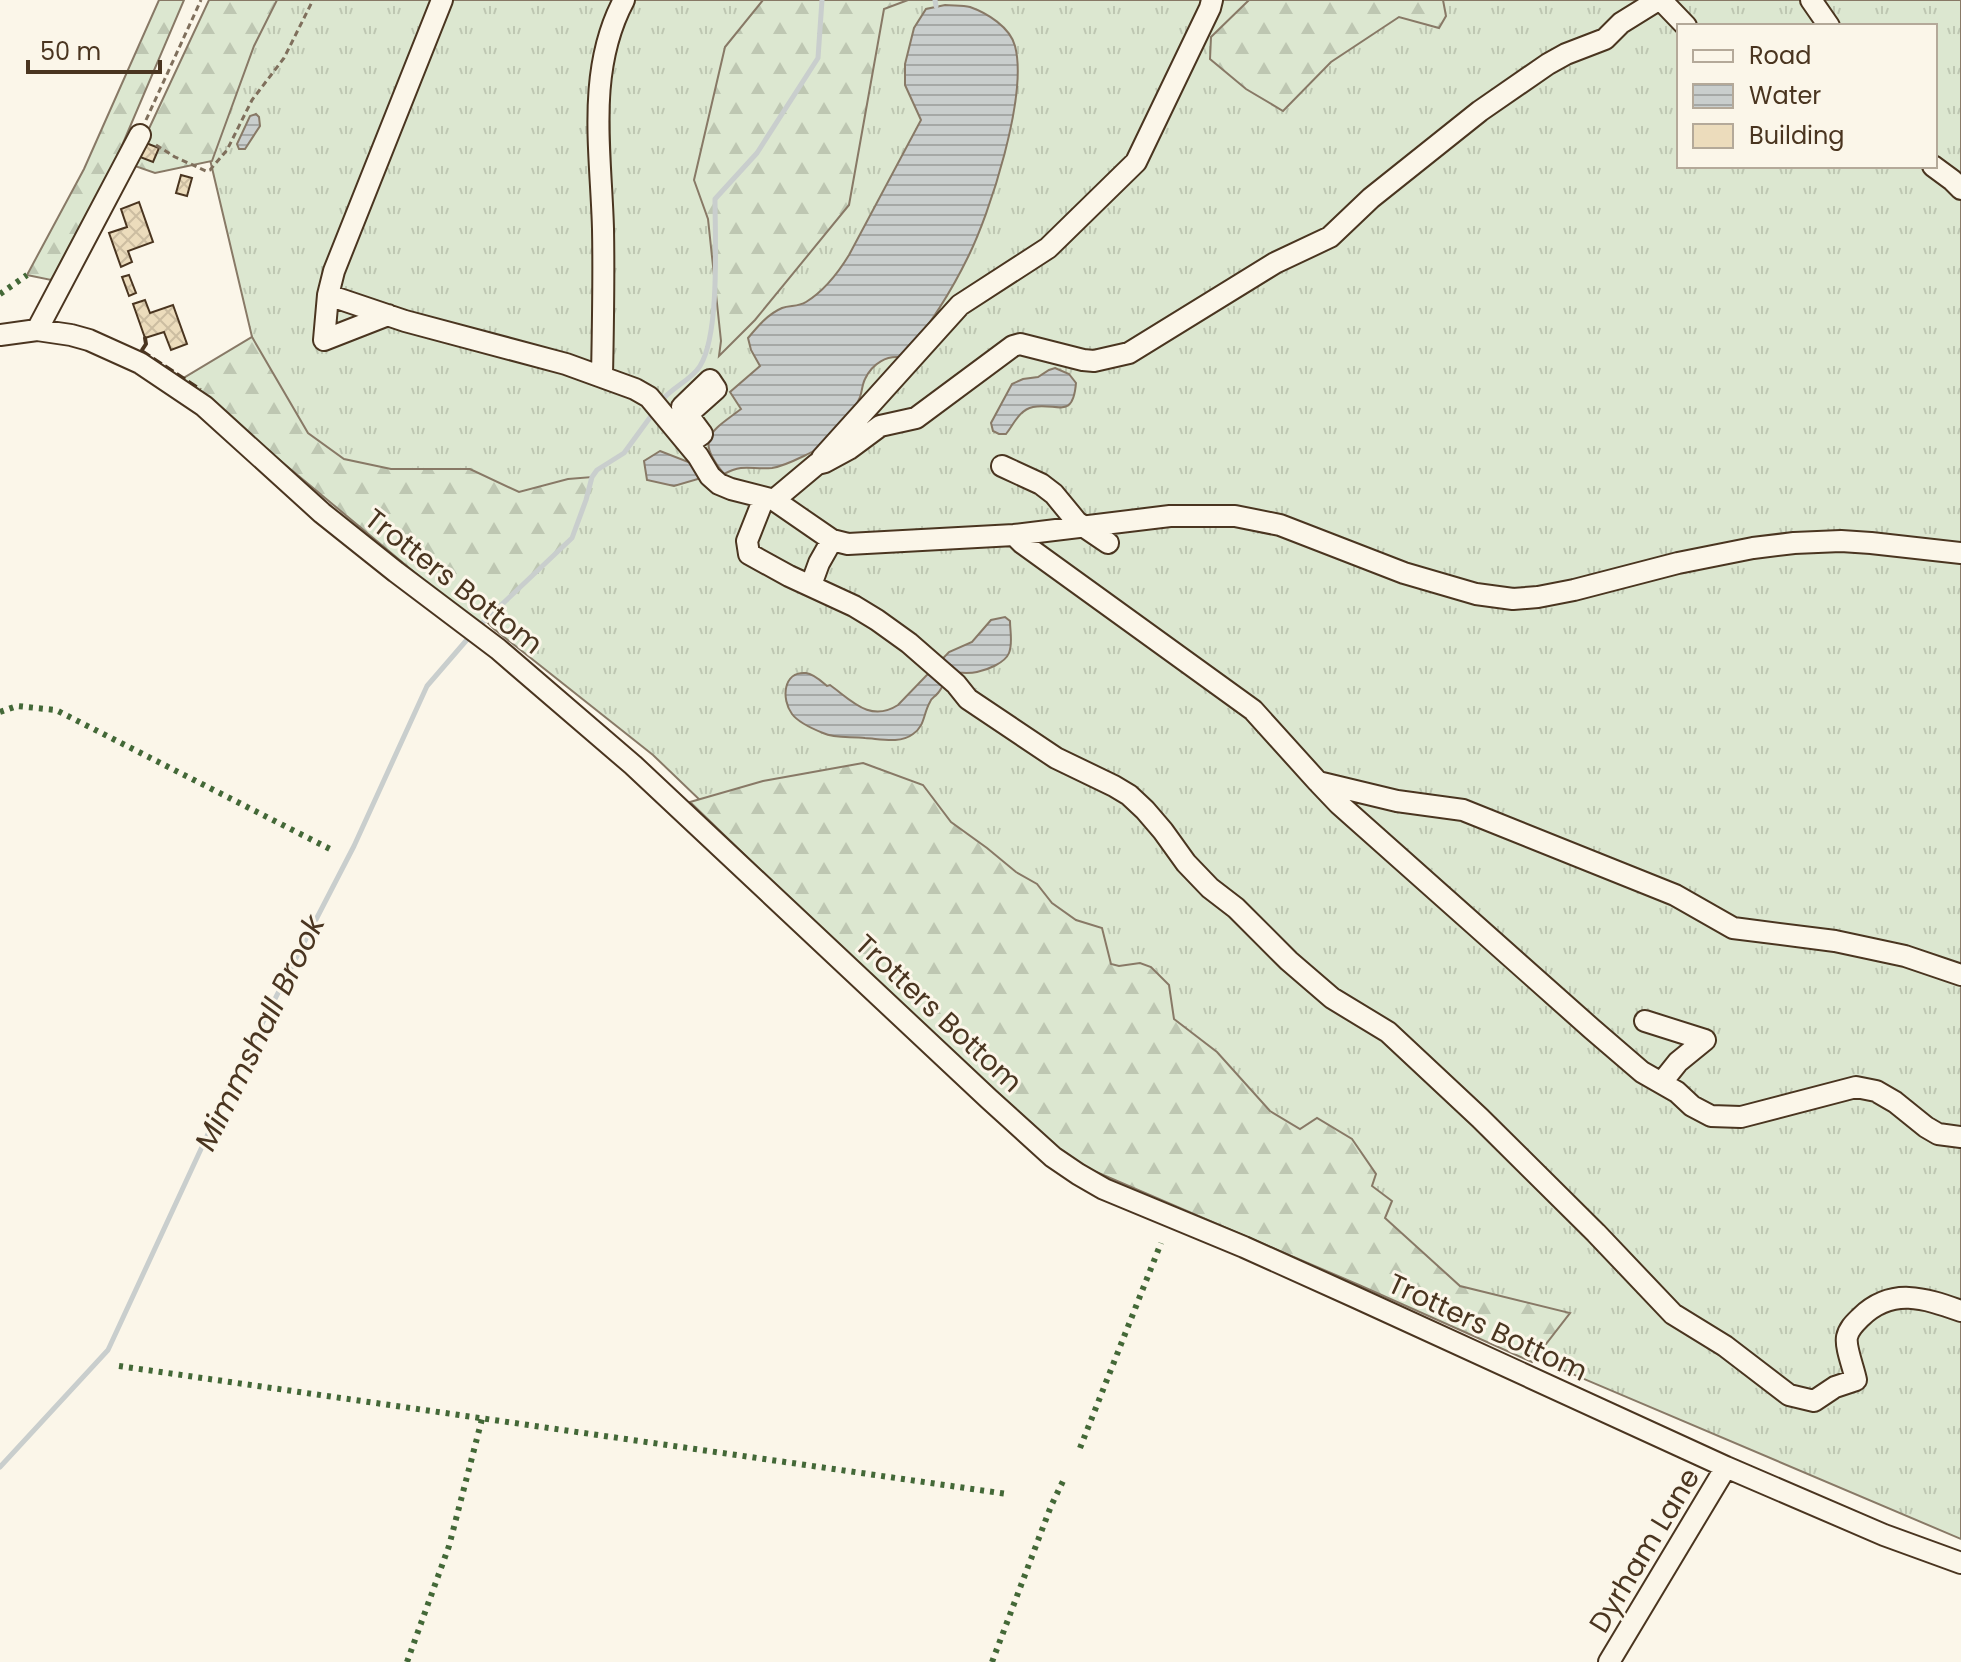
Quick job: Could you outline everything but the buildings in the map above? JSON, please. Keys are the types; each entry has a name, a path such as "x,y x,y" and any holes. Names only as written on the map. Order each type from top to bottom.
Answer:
{"street":[{"path":"388,315 324,340 328,295 334,271 442,0"},
{"path":"602,376 603,228 598,161 598,95 611,32 624,0"},
{"path":"1212,0 1136,162 1048,248 960,305 817,464 769,499 747,541 749,554 877,620 903,638 968,699 1056,758 1129,795 1210,888 1236,908 1289,961 1332,998 1388,1032 1480,1118 1673,1314 1725,1346 1789,1395 1814,1401 1835,1387 1856,1380 1846,1339 1851,1326 1876,1304 1895,1298 1914,1298 1961,1311"},
{"path":"817,464 849,449 880,426 916,418 1013,346 1020,344 1094,361 1129,353 1275,263 1330,237 1371,198 1480,111 1548,64 1605,39 1621,23 1659,0 1684,24"},
{"path":"1811,0 1828,24"},
{"path":"37,330 140,135"},
{"path":"1936,168 1961,189"},
{"path":"328,295 388,315 566,364 635,389 649,397 719,484 769,499 832,540 848,544 1014,535 1170,516 1235,516 1280,525 1404,573 1476,594 1513,599 1574,590 1678,563 1753,548 1794,543 1841,541 1961,553"},
{"name":"Trotters Bottom","path":"0,335 37,330 71,335 106,346 172,383 216,416 322,513 484,638 633,765 989,1099 1053,1157 1078,1174 1104,1189 1258,1253 1726,1467 1884,1535 1961,1563"},
{"path":"688,414 702,434 688,444"},
{"path":"1002,466 1041,484 1082,526 1108,543"},
{"path":"1014,535 1253,710 1339,804 1642,1072 1662,1082 1692,1106 1711,1116 1741,1117 1856,1087 1876,1091 1938,1134 1961,1137"},
{"path":"811,585 832,540"},
{"path":"1318,782 1397,801 1463,810 1675,895 1733,928 1835,941 1905,956 1961,975"},
{"path":"1645,1021 1705,1040 1678,1062 1662,1082"},
{"name":"Dyrham Lane","path":"1609,1662 1726,1467"}],"path":[{"path":"201,0 140,135 175,157 206,171 227,150 252,100 284,58 313,0"}],"green space":[{"path":"159,0 184,0 92,216 51,280 27,275 84,169"},
{"path":"209,0 277,0 254,46 212,161 155,173 132,165"},
{"path":"263,0 1961,0 1961,1539 1080,1165 653,755 494,629 266,396 208,151"},
{"path":"763,0 908,0 884,9 849,205 755,320 719,356 721,341 708,219 694,180 725,47"},
{"path":"1249,0 1443,0 1446,16 1439,28 1399,17 1331,62 1283,111 1246,89 1210,59 1211,37"},
{"path":"252,337 308,433 344,459 391,469 470,469 519,492 568,479 592,477 572,538 479,626 182,379"},
{"path":"863,763 923,785 951,822 1016,872 1037,884 1052,903 1076,920 1102,928 1111,964 1140,963 1151,967 1169,985 1174,1019 1217,1052 1270,1111 1300,1129 1317,1118 1352,1139 1376,1174 1372,1186 1392,1201 1385,1218 1460,1286 1570,1313 1532,1362 1080,1165 1011,1112 690,802 763,781"}],"water":[{"path":"945,5 970,7 997,22 1012,39 1018,67 1012,123 996,185 967,259 938,310 904,358 886,359 872,369 851,414 828,442 778,467 743,468 724,474 708,444 715,430 741,409 730,392 760,366 748,338 772,314 782,308 803,304 819,293 849,255 921,120 905,85 905,64 914,28 926,9"},
{"path":"256,114 260,126 245,149 239,149 237,144 250,116"},
{"path":"1055,368 1069,374 1076,383 1071,402 1062,407 1033,407 1020,414 1006,434 993,431 991,423 1012,384 1038,377"},
{"path":"660,451 691,463 698,479 674,486 647,480 644,461"},
{"path":"1005,617 1010,621 1011,637 1007,657 981,671 951,673 931,700 920,727 908,737 890,740 828,735 802,722 788,708 786,687 789,681 793,676 806,673 830,685 861,707 879,712 888,710 898,705 949,652 972,642 991,620"}],"waterway":[{"path":"659,404 696,372 706,351 714,310 715,199 757,153 818,58 822,0"},
{"path":"935,0 936,6"},
{"path":"477,628 572,538 592,477 597,470 624,453 654,412"},
{"name":"Mimmshall Brook","path":"0,1467 108,1350 232,1082 354,846 427,686 471,635"}],"hedge":[{"path":"0,294 27,275"},
{"path":"0,712 17,706 56,710 330,849"},
{"path":"1080,1448 1161,1243"},
{"path":"119,1366 1007,1494"},
{"path":"407,1662 449,1546 482,1419"},
{"path":"992,1662 1064,1479"}],"fence":[{"path":"142,350 201,389"}],"wall":[{"path":"142,350 146,344 145,338"}]}
